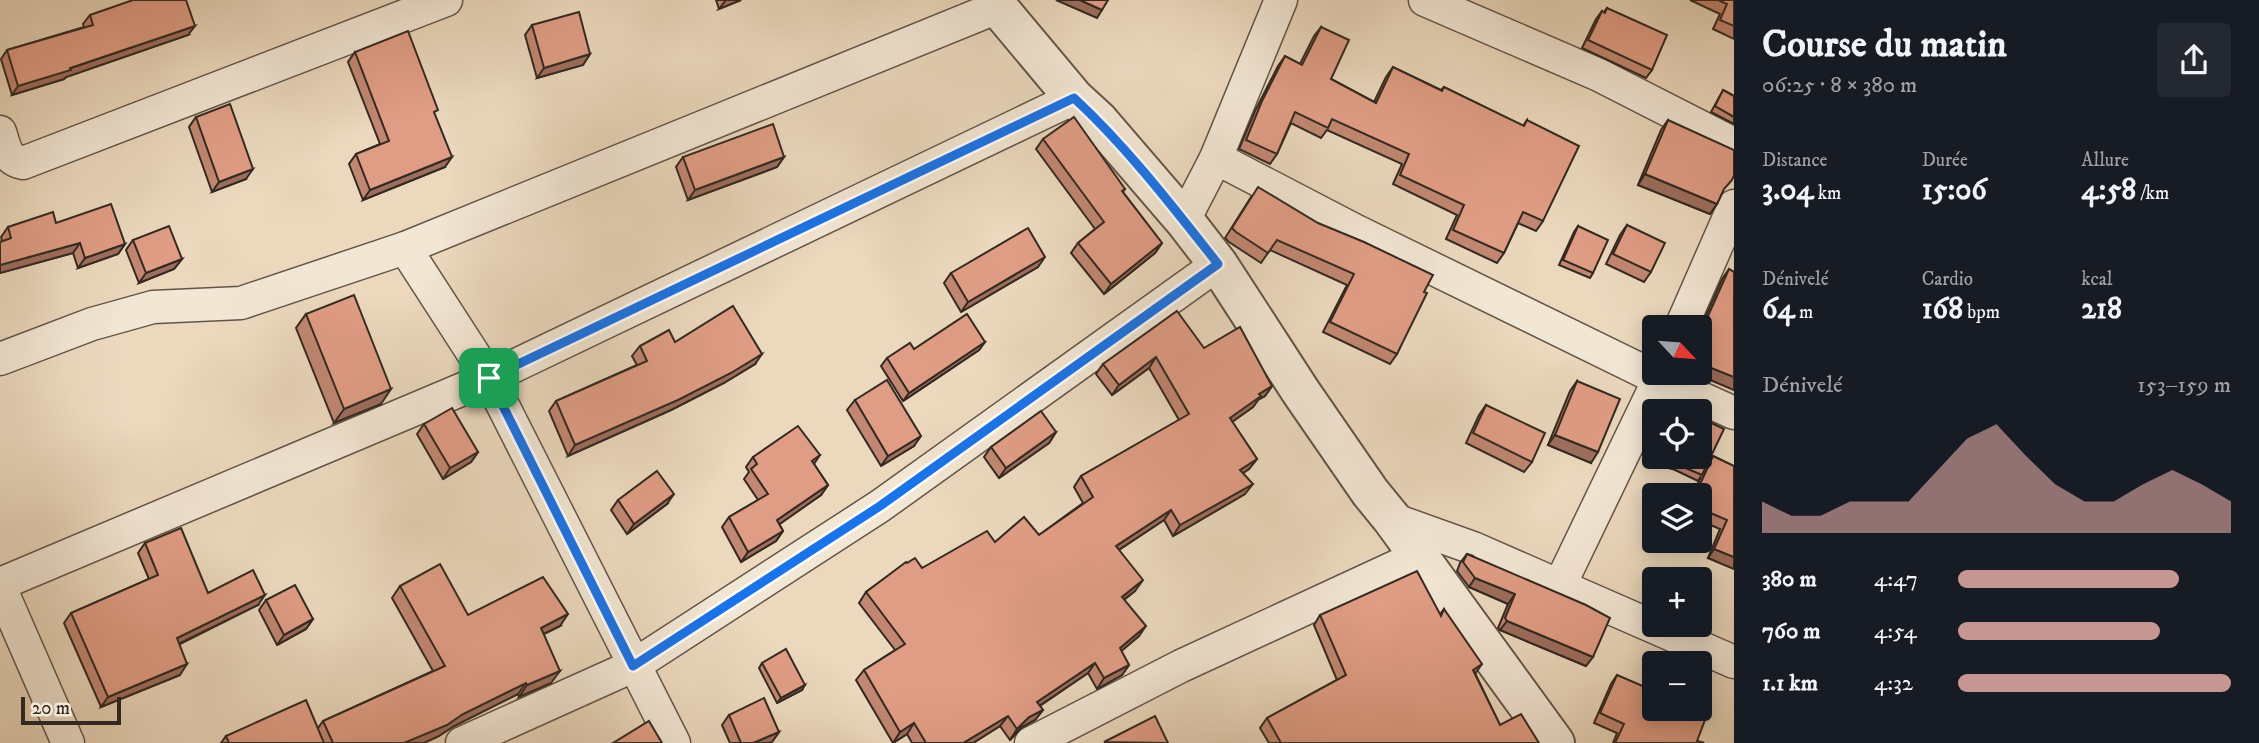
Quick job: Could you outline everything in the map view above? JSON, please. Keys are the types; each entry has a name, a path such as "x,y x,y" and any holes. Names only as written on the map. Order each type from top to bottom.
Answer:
{"street":[{"path":"0,132 9,157 15,162 23,163 446,0"},
{"path":"1184,220 1216,158 1281,0"},
{"path":"1425,0 1599,75 1734,144"},
{"path":"0,359 92,324 141,310 153,307 241,303 405,248 995,3 1074,98 1098,120 1184,220 1218,264 1301,393 1370,492 1555,743"},
{"path":"68,743 0,586 489,378 1074,98"},
{"path":"1216,158 1356,231 1642,367"},
{"path":"1686,315 1734,206"},
{"path":"405,248 489,378 674,743"},
{"path":"462,743 633,666 880,506 1218,264"},
{"path":"1560,585 1656,385"},
{"path":"1678,385 1734,413"},
{"path":"1392,519 1472,548 1734,662"},
{"path":"1031,743 1181,666 1419,556"}],"building":[{"path":"133,0 186,0 195,26 18,86 7,50 93,25 90,15"},
{"path":"1080,0 1108,0 1102,10"},
{"path":"1718,0 1734,0 1734,26 1720,20 1727,4"},
{"path":"1607,8 1667,35 1652,70 1588,40 1602,11 1605,13"},
{"path":"579,12 590,54 544,68 532,25"},
{"path":"1321,27 1349,40 1331,79 1376,103 1393,67 1442,91 1444,87 1524,126 1527,120 1579,146 1543,221 1523,212 1504,253 1453,230 1464,205 1400,175 1409,154 1332,119 1328,128 1295,112 1277,154 1246,140 1285,56 1302,65"},
{"path":"408,31 438,110 434,112 452,157 370,190 356,154 389,141 355,52"},
{"path":"1723,90 1734,96 1734,117 1715,106"},
{"path":"230,104 253,169 219,182 196,117"},
{"path":"1074,117 1125,189 1122,191 1162,243 1111,284 1078,243 1104,222 1043,139"},
{"path":"1668,120 1734,150 1734,175 1717,204 1645,174"},
{"path":"773,124 784,157 695,190 683,157"},
{"path":"1258,187 1318,223 1433,275 1397,354 1330,322 1354,274 1277,240 1268,253 1232,228"},
{"path":"111,204 125,244 85,258 80,243 0,265 0,242 11,238 8,227 53,212 56,223"},
{"path":"1627,225 1665,243 1651,272 1613,254"},
{"path":"169,226 182,259 146,273 133,240"},
{"path":"1578,226 1608,240 1593,273 1563,260"},
{"path":"1028,228 1045,257 968,302 951,273"},
{"path":"1729,269 1734,272 1734,377 1712,368 1712,315 1708,315"},
{"path":"354,295 391,389 344,409 306,314"},
{"path":"733,306 762,354 678,400 575,445 556,401 647,361 640,346 669,330 675,342"},
{"path":"1177,311 1204,348 1240,327 1272,386 1230,418 1257,459 1240,470 1253,484 1180,525 1171,510 1116,546 1143,580 1122,597 1146,626 1120,648 1129,665 1104,678 1095,663 1037,702 1043,710 1029,717 1017,729 1008,716 963,743 926,743 914,723 900,732 864,670 905,644 866,592 915,558 922,568 987,531 995,542 1024,517 1039,535 1093,497 1081,476 1189,414 1156,357 1119,385 1103,364"},
{"path":"967,314 985,342 909,393 887,358 910,343 914,349"},
{"path":"887,380 921,436 888,456 855,400"},
{"path":"1577,381 1620,399 1598,452 1555,435"},
{"path":"1486,405 1545,433 1532,462 1473,433"},
{"path":"452,408 478,452 450,468 424,424"},
{"path":"1041,411 1056,432 1006,468 991,447"},
{"path":"1712,423 1724,429 1712,454"},
{"path":"798,426 820,455 812,461 828,485 777,520 783,531 748,552 729,517 768,494 751,469 757,464 753,457"},
{"path":"1713,456 1734,466 1734,557 1714,549 1727,520 1712,514 1712,483 1701,483 1707,469 1712,469"},
{"path":"1688,469 1705,469 1702,475"},
{"path":"657,471 674,494 634,524 618,500"},
{"path":"181,528 208,593 253,570 265,595 177,638 187,664 108,697 71,613 158,575 145,543"},
{"path":"1467,554 1610,618 1593,657 1507,621 1505,618 1515,594 1475,578 1463,562"},
{"path":"440,564 468,615 543,577 568,614 541,628 560,671 527,685 526,683 463,714 447,725 404,743 333,743 323,721 445,666 400,586"},
{"path":"1417,571 1441,616 1444,609 1482,664 1473,670 1500,725 1521,714 1539,743 1281,743 1267,718 1346,675 1320,615"},
{"path":"295,585 313,619 284,635 266,600"},
{"path":"786,649 805,685 781,698 762,663"},
{"path":"1617,675 1642,686 1642,721 1705,721 1697,741 1704,743 1615,743 1624,724 1600,713"},
{"path":"764,698 779,732 753,743 741,743 729,715"},
{"path":"306,700 324,743 229,743 226,736"},
{"path":"1155,716 1168,743 1104,742"},
{"path":"649,721 662,743 613,743"}],"route":[{"path":"1074,98 1098,120 1218,264 880,506 633,666 489,378 1074,98"}]}
